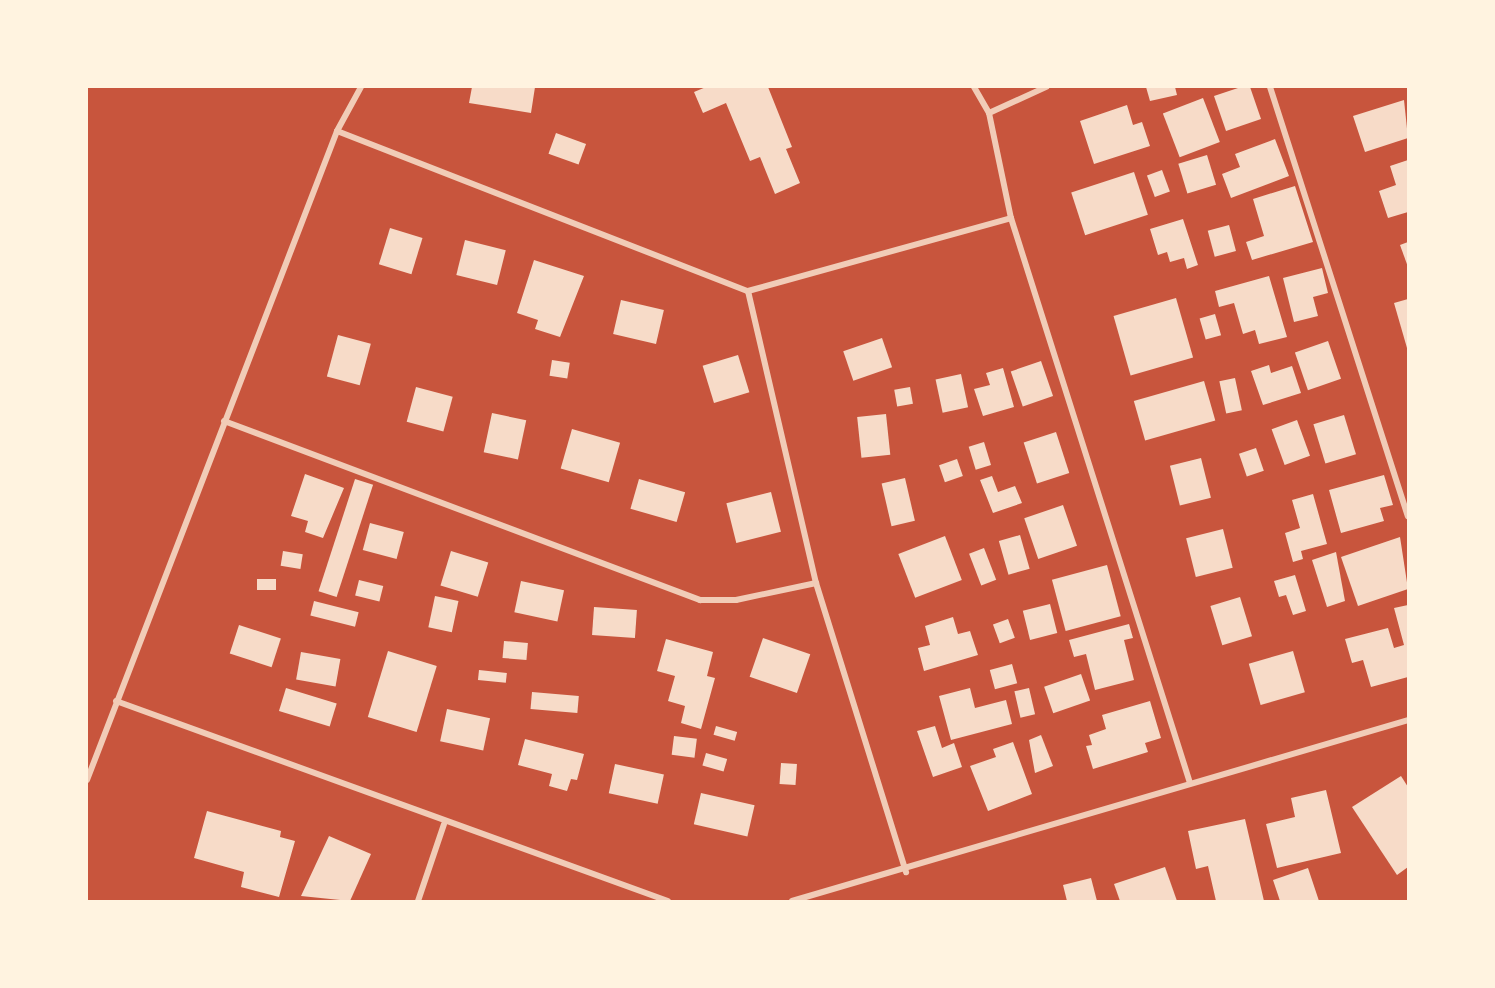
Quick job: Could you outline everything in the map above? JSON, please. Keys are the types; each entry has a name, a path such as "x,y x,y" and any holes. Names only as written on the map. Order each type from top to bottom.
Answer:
{"street":[{"path":"87,780 337,131 361,87"},
{"path":"974,87 989,113 1011,218 1190,783"},
{"path":"989,113 1046,87"},
{"path":"1270,87 1408,516"},
{"path":"337,131 748,291 1011,218"},
{"path":"748,291 816,583 906,872"},
{"path":"224,421 662,589 700,600 736,600 816,583"},
{"path":"116,701 444,824 668,901"},
{"path":"792,901 906,872 1190,783 1408,720"},
{"path":"418,901 444,824"}],"building":[{"path":"472,87 535,87 531,113 469,103"},
{"path":"706,87 768,87 792,147 786,149 800,183 775,194 760,157 750,161 726,103 703,113 694,92"},
{"path":"1146,87 1175,87 1177,95 1150,101"},
{"path":"1241,87 1250,87 1261,119 1226,131 1214,96"},
{"path":"1203,98 1220,142 1180,157 1163,113"},
{"path":"1404,100 1408,138 1365,152 1353,116"},
{"path":"1127,105 1133,125 1142,122 1150,146 1094,164 1080,121"},
{"path":"556,133 586,144 579,165 548,154"},
{"path":"1275,139 1289,176 1231,198 1222,174 1240,167 1235,154"},
{"path":"1207,155 1216,185 1187,193 1178,164"},
{"path":"1408,160 1408,212 1388,218 1379,191 1396,185 1390,166"},
{"path":"1162,170 1170,192 1155,197 1147,175"},
{"path":"1134,172 1148,215 1085,235 1071,192"},
{"path":"1295,186 1313,242 1252,260 1246,242 1264,236 1253,199"},
{"path":"1183,219 1198,265 1187,269 1184,258 1170,262 1167,252 1158,255 1150,229"},
{"path":"1229,225 1236,251 1215,257 1208,231"},
{"path":"390,228 423,238 411,274 379,264"},
{"path":"465,240 506,250 497,285 456,275"},
{"path":"1408,242 1408,267 1400,245"},
{"path":"534,260 584,276 560,337 535,329 538,320 517,313"},
{"path":"1322,268 1328,293 1313,297 1318,316 1294,322 1283,278"},
{"path":"1269,276 1287,337 1259,344 1255,330 1243,334 1234,303 1219,307 1215,291"},
{"path":"1176,298 1193,358 1131,376 1114,316"},
{"path":"1408,299 1408,348 1407,348 1394,303"},
{"path":"621,300 664,310 656,344 613,334"},
{"path":"1215,314 1221,335 1206,340 1200,318"},
{"path":"338,335 371,344 360,385 327,377"},
{"path":"882,338 892,367 853,381 843,351"},
{"path":"1328,341 1341,379 1308,390 1295,352"},
{"path":"738,355 749,392 714,403 703,366"},
{"path":"552,360 570,363 567,379 549,376"},
{"path":"1041,361 1053,396 1023,406 1011,371"},
{"path":"1269,365 1271,373 1292,366 1301,393 1263,405 1251,371"},
{"path":"1003,368 1014,407 983,416 974,389 990,385 986,373"},
{"path":"961,374 968,407 943,413 936,379"},
{"path":"1235,378 1242,410 1226,414 1219,381"},
{"path":"1204,381 1215,420 1145,441 1134,401"},
{"path":"416,387 453,397 443,432 407,422"},
{"path":"910,387 913,404 897,407 894,390"},
{"path":"492,413 526,420 518,459 484,452"},
{"path":"886,414 890,455 861,458 857,417"},
{"path":"1344,415 1356,454 1325,464 1313,424"},
{"path":"1297,420 1310,456 1285,465 1272,429"},
{"path":"572,429 620,443 609,482 561,468"},
{"path":"1056,432 1069,473 1037,483 1024,443"},
{"path":"984,442 991,465 976,470 969,447"},
{"path":"1256,448 1264,471 1247,477 1239,454"},
{"path":"1201,458 1211,498 1180,506 1170,466"},
{"path":"957,459 963,476 945,482 939,465"},
{"path":"305,474 344,488 323,538 305,532 308,521 291,516"},
{"path":"1384,475 1393,505 1380,508 1384,521 1341,533 1329,490"},
{"path":"992,476 998,492 1015,486 1022,503 993,513 980,480"},
{"path":"905,478 915,521 892,526 882,483"},
{"path":"355,479 373,485 337,597 319,591"},
{"path":"639,479 685,492 677,522 630,509"},
{"path":"771,492 781,532 736,543 726,503"},
{"path":"1313,494 1327,544 1301,551 1303,559 1293,562 1285,533 1300,528 1292,500"},
{"path":"1063,505 1077,546 1038,559 1024,518"},
{"path":"370,523 404,532 397,559 363,550"},
{"path":"1223,529 1233,568 1196,577 1186,538"},
{"path":"1020,535 1030,569 1008,575 999,541"},
{"path":"945,536 962,580 915,598 898,554"},
{"path":"1400,537 1408,589 1358,606 1341,557"},
{"path":"984,548 996,580 981,585 969,554"},
{"path":"283,551 303,554 300,569 281,566"},
{"path":"451,551 488,562 478,597 440,585"},
{"path":"1336,552 1345,601 1327,607 1312,560"},
{"path":"1107,565 1121,616 1066,631 1052,580"},
{"path":"1295,575 1306,611 1293,615 1286,595 1279,597 1274,581"},
{"path":"257,579 276,579 276,590 257,590"},
{"path":"359,580 383,586 379,602 355,596"},
{"path":"521,581 564,590 557,621 514,612"},
{"path":"435,596 458,601 452,632 428,627"},
{"path":"1240,597 1252,636 1222,645 1210,606"},
{"path":"314,601 359,612 355,627 310,616"},
{"path":"1050,604 1057,633 1030,640 1023,611"},
{"path":"1408,605 1408,677 1371,687 1363,660 1352,663 1345,639 1388,628 1394,648 1404,645 1394,608"},
{"path":"594,607 637,610 635,638 592,635"},
{"path":"953,617 958,634 970,631 978,655 924,671 918,648 930,645 925,626"},
{"path":"1008,619 1015,638 1000,643 993,624"},
{"path":"1129,624 1133,638 1124,640 1134,680 1095,690 1086,654 1074,657 1069,640"},
{"path":"239,625 281,639 272,667 230,654"},
{"path":"763,638 810,654 797,693 750,677"},
{"path":"666,639 713,652 707,676 715,678 701,729 681,723 685,706 668,701 675,676 657,671"},
{"path":"504,641 528,643 526,660 503,658"},
{"path":"388,651 437,666 417,732 368,717"},
{"path":"1293,651 1305,692 1261,705 1249,664"},
{"path":"301,652 340,659 336,687 296,680"},
{"path":"1012,664 1017,683 995,689 990,670"},
{"path":"479,670 507,673 506,683 478,680"},
{"path":"1081,674 1090,700 1053,713 1044,687"},
{"path":"286,688 337,703 330,726 279,711"},
{"path":"970,688 975,708 1006,700 1012,724 951,740 939,696"},
{"path":"1029,688 1035,714 1020,718 1014,691"},
{"path":"532,692 579,696 577,713 531,709"},
{"path":"1150,701 1161,738 1145,743 1148,752 1093,769 1086,746 1092,745 1089,735 1106,729 1102,715"},
{"path":"447,709 490,718 483,750 440,741"},
{"path":"716,726 737,732 735,741 714,735"},
{"path":"935,726 942,748 954,743 962,767 933,777 917,731"},
{"path":"1041,735 1053,766 1035,773 1029,740"},
{"path":"674,736 697,739 695,758 672,755"},
{"path":"525,739 584,754 577,780 571,779 567,791 549,786 552,774 518,765"},
{"path":"1013,742 1032,794 988,811 970,766 996,757 993,749"},
{"path":"706,753 727,759 724,772 702,765"},
{"path":"781,763 797,764 795,785 780,784"},
{"path":"615,764 664,774 658,804 609,793"},
{"path":"1401,776 1408,787 1408,867 1397,875 1352,807"},
{"path":"1326,790 1341,853 1277,868 1266,824 1295,817 1291,798"},
{"path":"701,793 755,805 747,837 694,824"},
{"path":"207,811 281,831 280,837 295,841 279,897 241,887 244,872 194,858"},
{"path":"1245,819 1264,901 1216,901 1208,866 1196,869 1188,831"},
{"path":"329,836 371,854 350,901 301,896"},
{"path":"1165,867 1177,901 1120,901 1114,884"},
{"path":"1308,868 1319,901 1280,901 1273,880"},
{"path":"1091,878 1097,901 1067,901 1063,885"}]}
